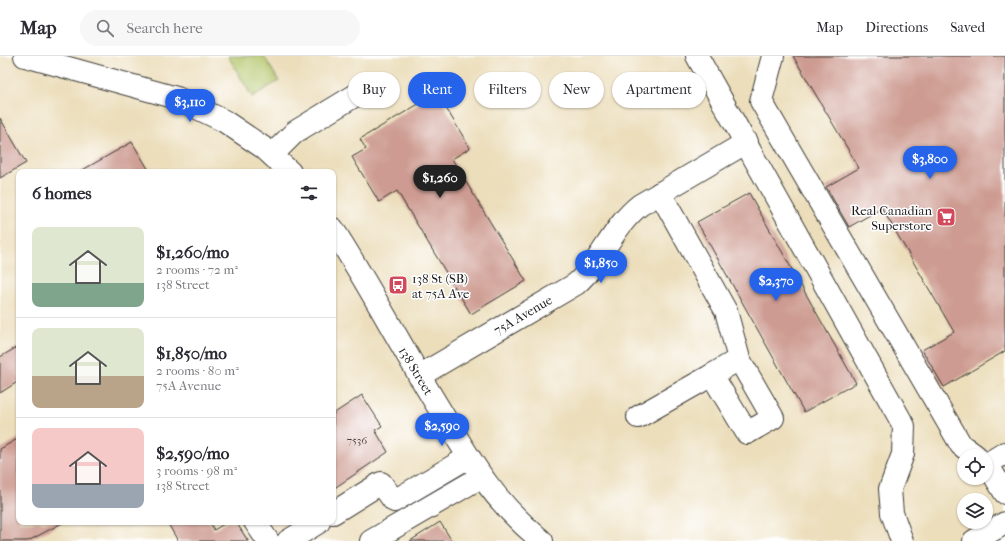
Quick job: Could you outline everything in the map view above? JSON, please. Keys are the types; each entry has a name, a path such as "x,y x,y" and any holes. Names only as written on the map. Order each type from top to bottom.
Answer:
{"main road":[{"path":"25,56 177,98 224,121 264,148 287,169"},
{"path":"697,56 747,142 904,426 902,454 890,489 892,513 902,541"},
{"path":"773,56 761,101 961,446 967,449"},
{"path":"272,155 295,132 348,100"},
{"name":"75A Avenue","path":"419,376 576,284 587,274 629,214 660,193 747,142"},
{"path":"660,193 726,311 738,359 773,418 746,433 712,375"},
{"name":"138 Street","path":"336,234 467,458 512,515 542,541"},
{"path":"638,417 738,359"},
{"path":"336,511 381,483 394,501 467,458"},
{"path":"993,467 1005,492"},
{"path":"371,541 481,477"},
{"path":"974,541 1005,523"},
{"path":"257,525 268,541"},
{"path":"288,541 314,525"}],"green space":[{"path":"228,56 264,56 279,81 252,97"}],"building":[{"name":"Real Canadian Superstore","path":"793,56 1005,56 1005,351 944,387 922,350 954,332 882,208 849,227 826,187 859,168"},
{"path":"412,108 446,108 470,148 452,159 526,281 471,314 397,191 379,202 352,157 366,149 360,139"},
{"path":"0,118 26,163 0,178"},
{"path":"132,142 148,169 84,169"},
{"path":"749,193 856,383 804,412 697,222"},
{"path":"16,348 16,383 0,393 0,357"},
{"path":"362,395 382,426 375,430 388,452 336,487 336,412"},
{"path":"16,440 16,525 58,525 28,541 0,541 0,449"},
{"path":"440,522 452,541 410,541"},
{"path":"169,525 212,525 214,530 222,525 238,525 248,541 178,541"}],"place":[{"name":"Real Canadian Superstore","path":"946,217"},
{"name":"138 St (SB) at 75A Ave","path":"398,285"}]}
